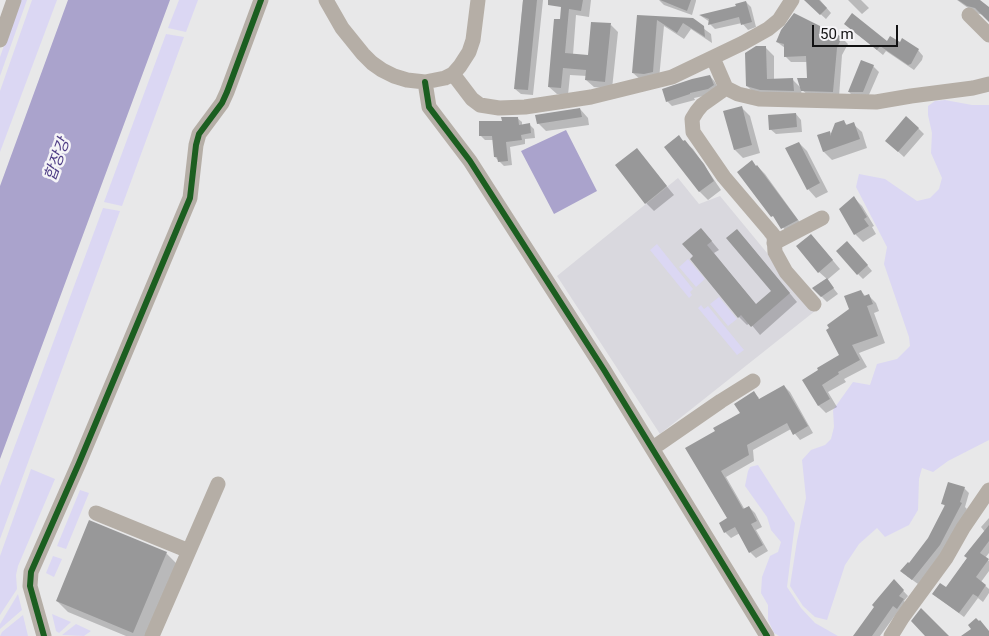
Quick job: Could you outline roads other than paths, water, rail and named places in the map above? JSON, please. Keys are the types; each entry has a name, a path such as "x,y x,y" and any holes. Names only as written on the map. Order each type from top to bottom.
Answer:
{"street":[{"path":"0,40 14,0"},
{"path":"44,636 30,586 31,572 83,454 190,198 199,134 222,103 261,0"},
{"path":"326,0 342,28 372,63 394,76 425,82 436,81 453,74 469,52 473,40 478,0"},
{"path":"453,74 472,99 480,105 499,108 525,107 591,97 662,81 713,58 768,29 779,20 792,0"},
{"path":"969,15 989,35"},
{"path":"713,58 726,88 738,94 759,98 867,102 973,88 989,84"},
{"path":"425,82 429,106 492,193 653,448 767,636"},
{"path":"726,88 702,105 692,120 692,128 724,177 770,230 774,236 775,252 786,272 814,304"},
{"path":"774,243 822,218"},
{"path":"653,448 753,381"},
{"path":"152,636 218,484"},
{"path":"891,636 946,558 963,528 989,490"},
{"path":"96,513 189,551"}],"water":[{"name":"합장강","path":"68,0 170,0 0,459 0,186"},
{"path":"566,130 597,191 554,214 521,151"}]}
